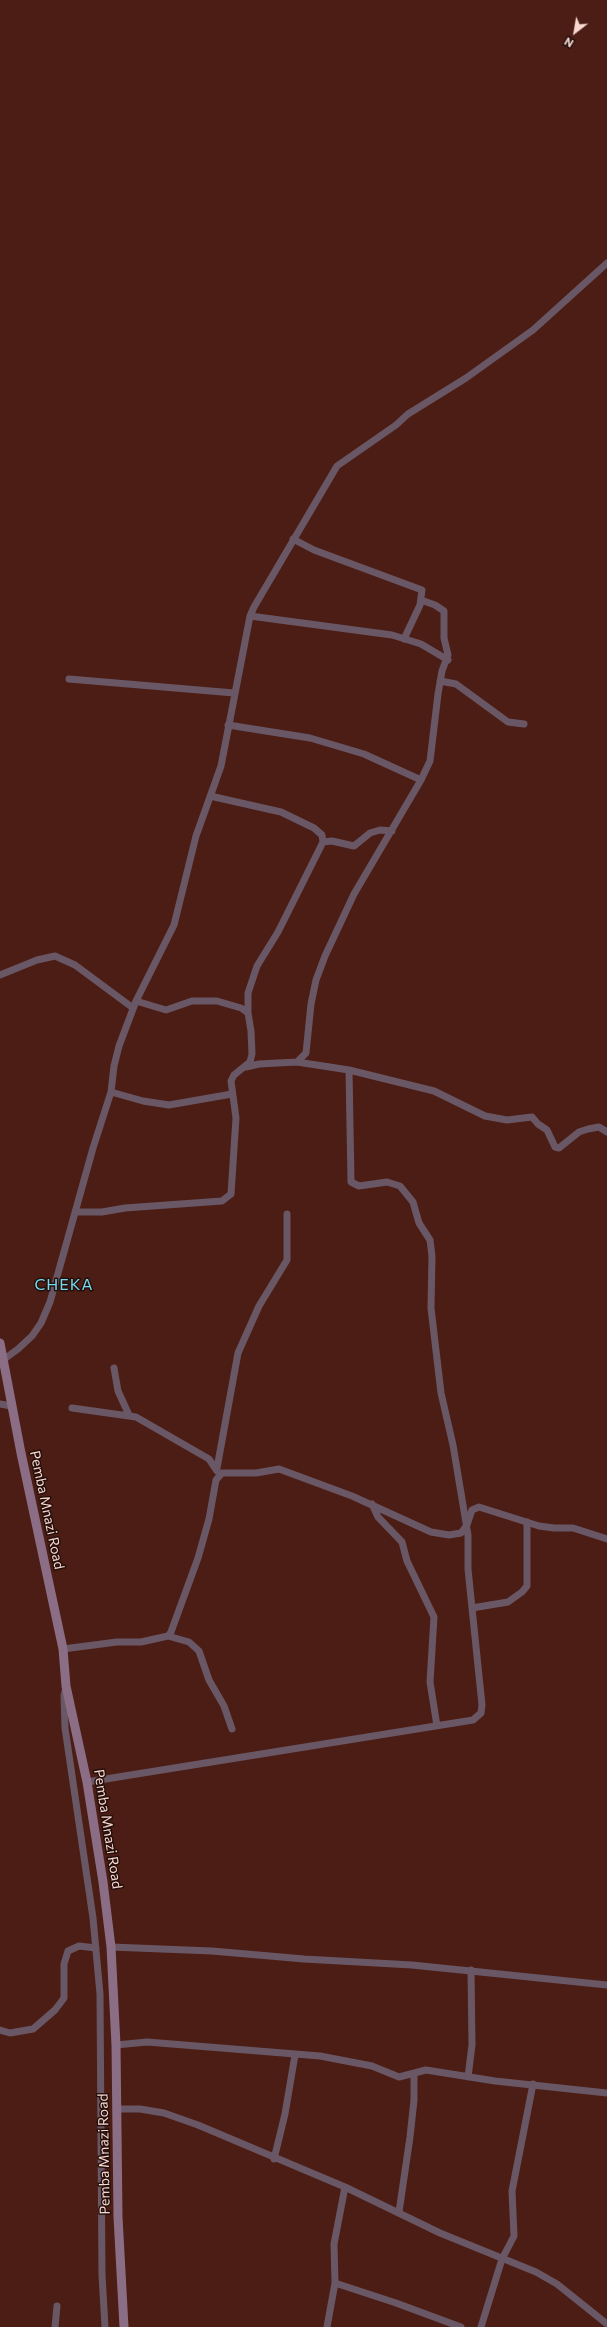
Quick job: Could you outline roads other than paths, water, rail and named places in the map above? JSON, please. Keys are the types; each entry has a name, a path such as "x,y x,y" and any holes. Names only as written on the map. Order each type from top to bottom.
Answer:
{"main road":[{"name":"Pemba Mnazi Road","path":"0,1343 11,1406 63,1649 66,1686 87,1782 111,1947 116,2045 118,2217 124,2327"}],"street":[{"path":"2,1359 32,1336 46,1315 93,1148 112,1092 116,1056 136,1001 174,926 196,836 221,766 250,616 293,539 337,466 396,425 408,414 466,378 534,330 607,263"},
{"path":"293,539 314,550 417,588 423,593 404,639"},
{"path":"297,1062 303,1057 307,1048 311,1004 316,980 325,956 354,894 421,780 432,751 440,681 448,660 444,638 444,611 435,605 421,600"},
{"path":"250,616 374,631 420,644 448,660"},
{"path":"69,679 234,693"},
{"path":"440,681 456,684 508,722 524,724"},
{"path":"228,725 310,738 364,754 421,780"},
{"path":"210,796 281,812 314,828 322,835 323,842 278,932 257,966 248,994 248,1013 250,1018 252,1054 246,1067"},
{"path":"323,842 332,841 354,846 370,833 380,830 392,831"},
{"path":"0,974 37,960 55,956 75,965 133,1008"},
{"path":"136,1001 166,1010 192,1001 217,1002 241,1008 248,1013"},
{"path":"75,1212 102,1212 125,1208 222,1201 228,1198 231,1194 236,1118 230,1081 234,1075 246,1067 259,1064 297,1062 348,1070 434,1091 485,1116 507,1120 532,1117 538,1124 547,1130 555,1147 559,1148 579,1132 599,1127 607,1132"},
{"path":"87,1782 473,1720 481,1713 482,1705 468,1569 467,1525 453,1445 441,1393 431,1308 432,1256 430,1240 419,1223 412,1202 400,1186 387,1182 359,1186 351,1182 348,1070"},
{"path":"112,1092 143,1101 169,1105 232,1094"},
{"path":"168,1636 171,1632 198,1558 218,1476 217,1468 238,1353 259,1306 287,1260 287,1214"},
{"path":"114,1368 118,1391 129,1415"},
{"path":"0,1404 11,1406"},
{"path":"72,1408 129,1415 165,1432 209,1459 217,1468"},
{"path":"218,1476 227,1472 256,1473 279,1469 318,1481 372,1504 431,1532 459,1534 467,1525 472,1510 479,1507 527,1522 554,1528 574,1528 607,1539"},
{"path":"372,1504 378,1517 402,1542 407,1562 434,1617 430,1682 437,1726"},
{"path":"472,1608 508,1602 522,1592 527,1586 527,1522"},
{"path":"63,1649 117,1642 141,1642 168,1636 189,1642 198,1651 209,1680 224,1706 232,1729"},
{"path":"66,1686 64,1695 65,1728 96,1948 100,1994 102,2276 105,2327"},
{"path":"0,2030 10,2033 33,2029 55,2010 64,1998 64,1964 68,1951 79,1946 96,1948"},
{"path":"111,1947 212,1951 471,1970 607,1985"},
{"path":"468,2077 472,2045 471,1970"},
{"path":"116,2045 147,2042 320,2056 372,2066 399,2077 426,2070 468,2077 607,2093"},
{"path":"274,2159 285,2114 295,2055"},
{"path":"399,2212 414,2100 414,2073"},
{"path":"481,2327 502,2259 514,2236 512,2191 533,2084"},
{"path":"117,2109 140,2109 164,2113 198,2125 274,2159 345,2187 440,2233 557,2284 607,2324"},
{"path":"327,2327 335,2283 334,2244 345,2187"},
{"path":"335,2283 396,2303 461,2327"},
{"path":"55,2327 57,2306"}],"district":[{"name":"CHEKA","path":"64,1285"}]}
